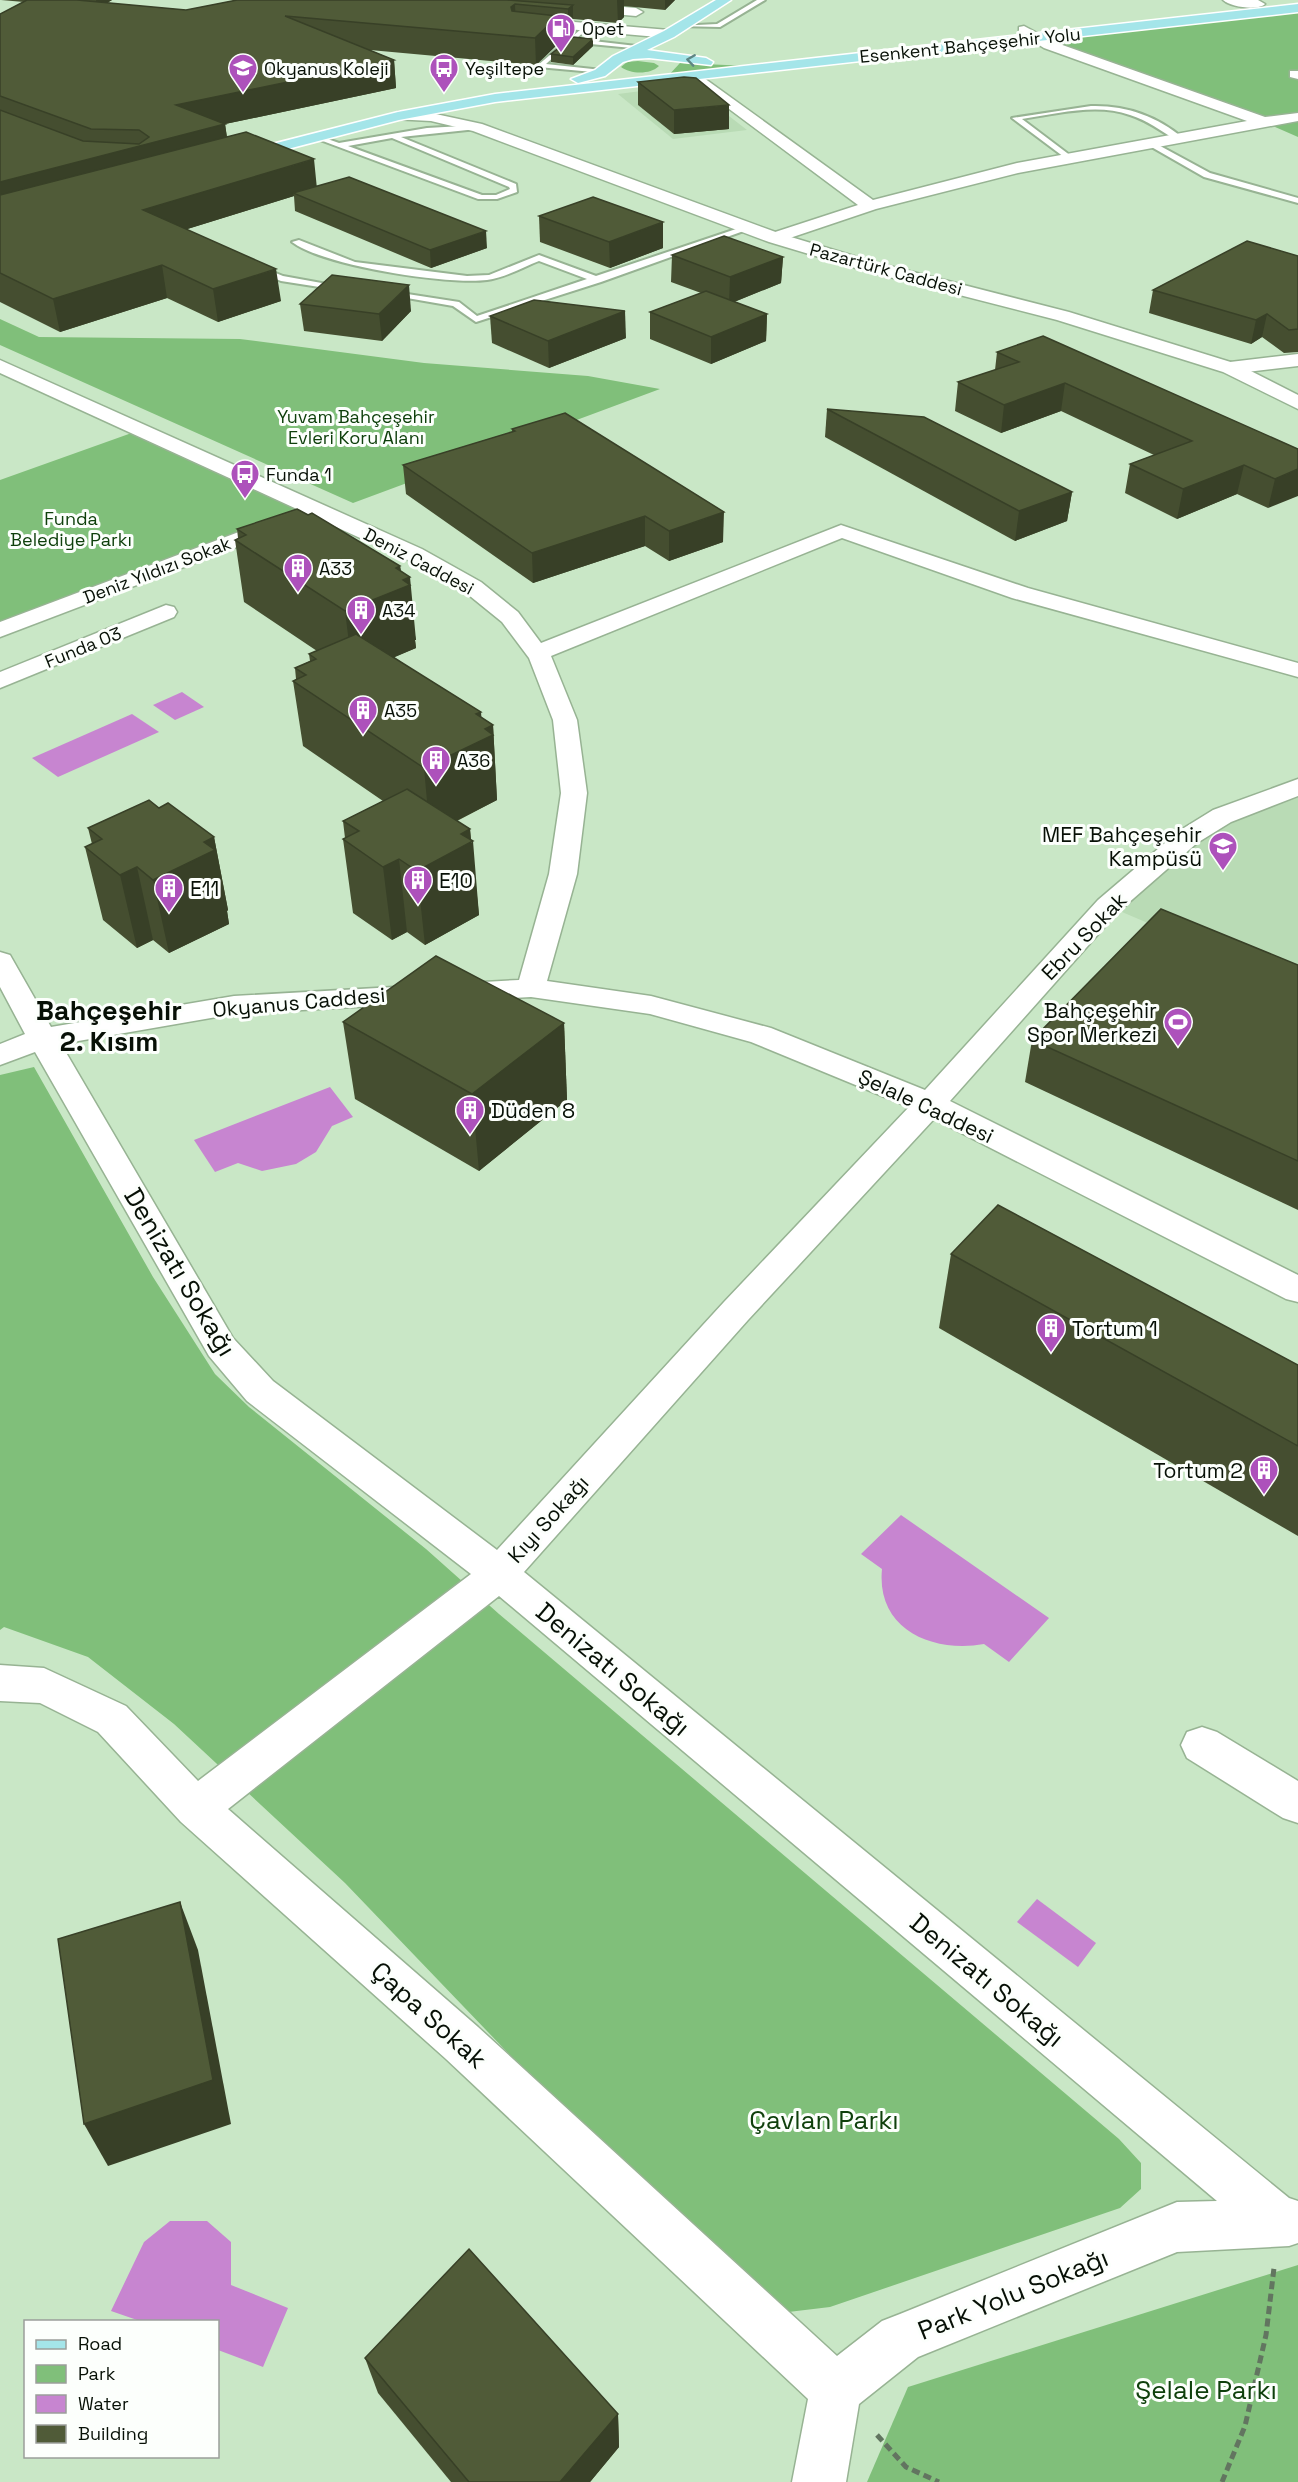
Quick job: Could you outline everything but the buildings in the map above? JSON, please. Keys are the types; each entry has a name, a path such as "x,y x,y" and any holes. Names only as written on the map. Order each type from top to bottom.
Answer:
{"main road":[{"path":"618,60 725,0"},
{"name":"Esenkent Bahçeşehir Yolu","path":"1292,0 1030,34 692,76 495,98 398,116 316,137 224,155 416,104 568,81 602,72 618,60 640,54 711,62 741,62 1030,34 1298,8"},
{"path":"664,56 675,30"},
{"name":"Esenkent Bahçeşehir Yolu","path":"602,72 617,79 642,81 656,78 671,64 664,56"}],"street":[{"path":"496,0 636,12"},
{"path":"1229,0 1259,4"},
{"path":"518,21 586,27 675,30"},
{"path":"1030,34 1049,45 1264,122"},
{"path":"692,76 870,206"},
{"path":"477,127 475,119 477,114 495,98"},
{"name":"Pazartürk Caddesi","path":"398,116 431,117 477,127 775,238 868,266 1063,316 1230,368 1298,403"},
{"path":"775,238 870,206 1068,158 1298,117"},
{"path":"1230,368 1298,360"},
{"name":"Deniz Caddesi","path":"1,368 414,554 473,587 510,617 537,653 565,720 574,793 563,874 531,988"},
{"name":"Deniz Yıldızı Sokak","path":"0,630 315,509"},
{"path":"537,653 841,531 1020,593 1298,670"},
{"name":"Funda 03","path":"0,681 166,612"},
{"name":"Ebru Sokak","path":"857,1182 1108,906 1179,845 1222,816 1298,787"},
{"path":"0,961 42,1038"},
{"name":"Okyanus Caddesi","path":"0,1055 42,1038 234,1005 531,988"},
{"name":"Şelale Caddesi","path":"531,988 651,1005 762,1035 930,1104 1298,1290"},
{"name":"Denizatı Sokağı","path":"42,1038 221,1347 260,1391 499,1574 1289,2222"},
{"name":"Kıyı Sokağı","path":"196,1808 499,1574 736,1311 857,1182"},
{"name":"Çapa Sokak","path":"0,1683 44,1686 112,1719 196,1808 462,2043 836,2390"},
{"path":"1202,1745 1298,1804"},
{"name":"Park Yolu Sokağı","path":"836,2390 900,2339 1177,2227 1289,2222"},
{"path":"819,2482 836,2390"}],"lane":[{"path":"675,30 718,26 762,0"},
{"path":"586,27 541,66 602,72"},
{"path":"560,39 642,47"},
{"path":"1068,158 1016,118 1100,108 1116,109 1133,113 1179,138"},
{"path":"339,146 393,136 477,127"},
{"path":"316,137 481,197 497,197 514,190 513,186 393,136"},
{"path":"1151,143 1208,175 1298,201"},
{"path":"374,292 456,304 476,319 748,228"},
{"path":"296,242 353,264 467,279 490,277 539,258 598,280"},
{"path":"244,264 281,278 351,289"}],"path":[{"path":"1222,2482 1245,2426 1289,2222"},
{"path":"836,2390 906,2467 939,2482"}],"shaded area":[{"path":"689,85 747,130 673,139 618,94"},
{"name":"MEF Bahçeşehir Kampüsü","path":"1298,787 1298,987 1108,906 1188,837"}],"green space":[{"path":"1298,8 1298,137 1257,119 1036,38"},
{"path":"638,61 659,66 651,71 640,72 629,71 621,67 627,62"},
{"path":"680,63 749,66 668,76"},
{"name":"Yuvam Bahçeşehir Evleri Koru Alanı","path":"0,319 39,337 240,339 424,363 588,376 660,389 353,503 0,345"},
{"name":"Funda Belediye Parkı","path":"140,430 315,509 0,630 0,480"},
{"name":"Çavlan Parkı","path":"34,1067 153,1277 215,1374 249,1407 426,1549 499,1614 1119,2139 1141,2163 1141,2189 1120,2208 830,2307 780,2313 510,2055 345,1883 174,1724 88,1657 4,1627 0,1630 0,1075"},
{"name":"Şelale Parkı","path":"1298,2265 1298,2482 867,2482 908,2387"}],"water":[{"path":"182,692 204,707 175,720 153,705"},
{"path":"132,714 159,732 58,777 32,758"},
{"path":"330,1087 353,1117 332,1126 316,1152 296,1164 262,1171 238,1163 215,1172 194,1140"},
{"path":"901,1515 1049,1618 1009,1662 984,1644 946,1645 912,1633 898,1622 888,1608 883,1590 882,1569 861,1554"},
{"path":"1037,1899 1096,1943 1078,1967 1017,1922"},
{"path":"170,2221 207,2221 231,2242 231,2285 288,2308 263,2367 219,2350 219,2320 137,2320 111,2311 144,2242"}],"place":[{"name":"Opet","path":"561,54"},
{"name":"Okyanus Koleji","path":"243,94"},
{"name":"Yeşiltepe","path":"444,94"},
{"name":"Funda 1","path":"245,500"},
{"name":"A33","path":"298,594"},
{"name":"A34","path":"361,636"},
{"name":"A35","path":"363,736"},
{"name":"A36","path":"436,786"},
{"name":"MEF Bahçeşehir Kampüsü","path":"1223,872"},
{"name":"E10","path":"418,906"},
{"name":"E11","path":"169,914"},
{"name":"Bahçeşehir Spor Merkezi","path":"1178,1048"},
{"name":"Düden 8","path":"470,1136"},
{"name":"Tortum 1","path":"1051,1354"},
{"name":"Tortum 2","path":"1264,1496"}],"district":[{"name":"Bahçeşehir 2. Kısım","path":"109,1026"}]}
